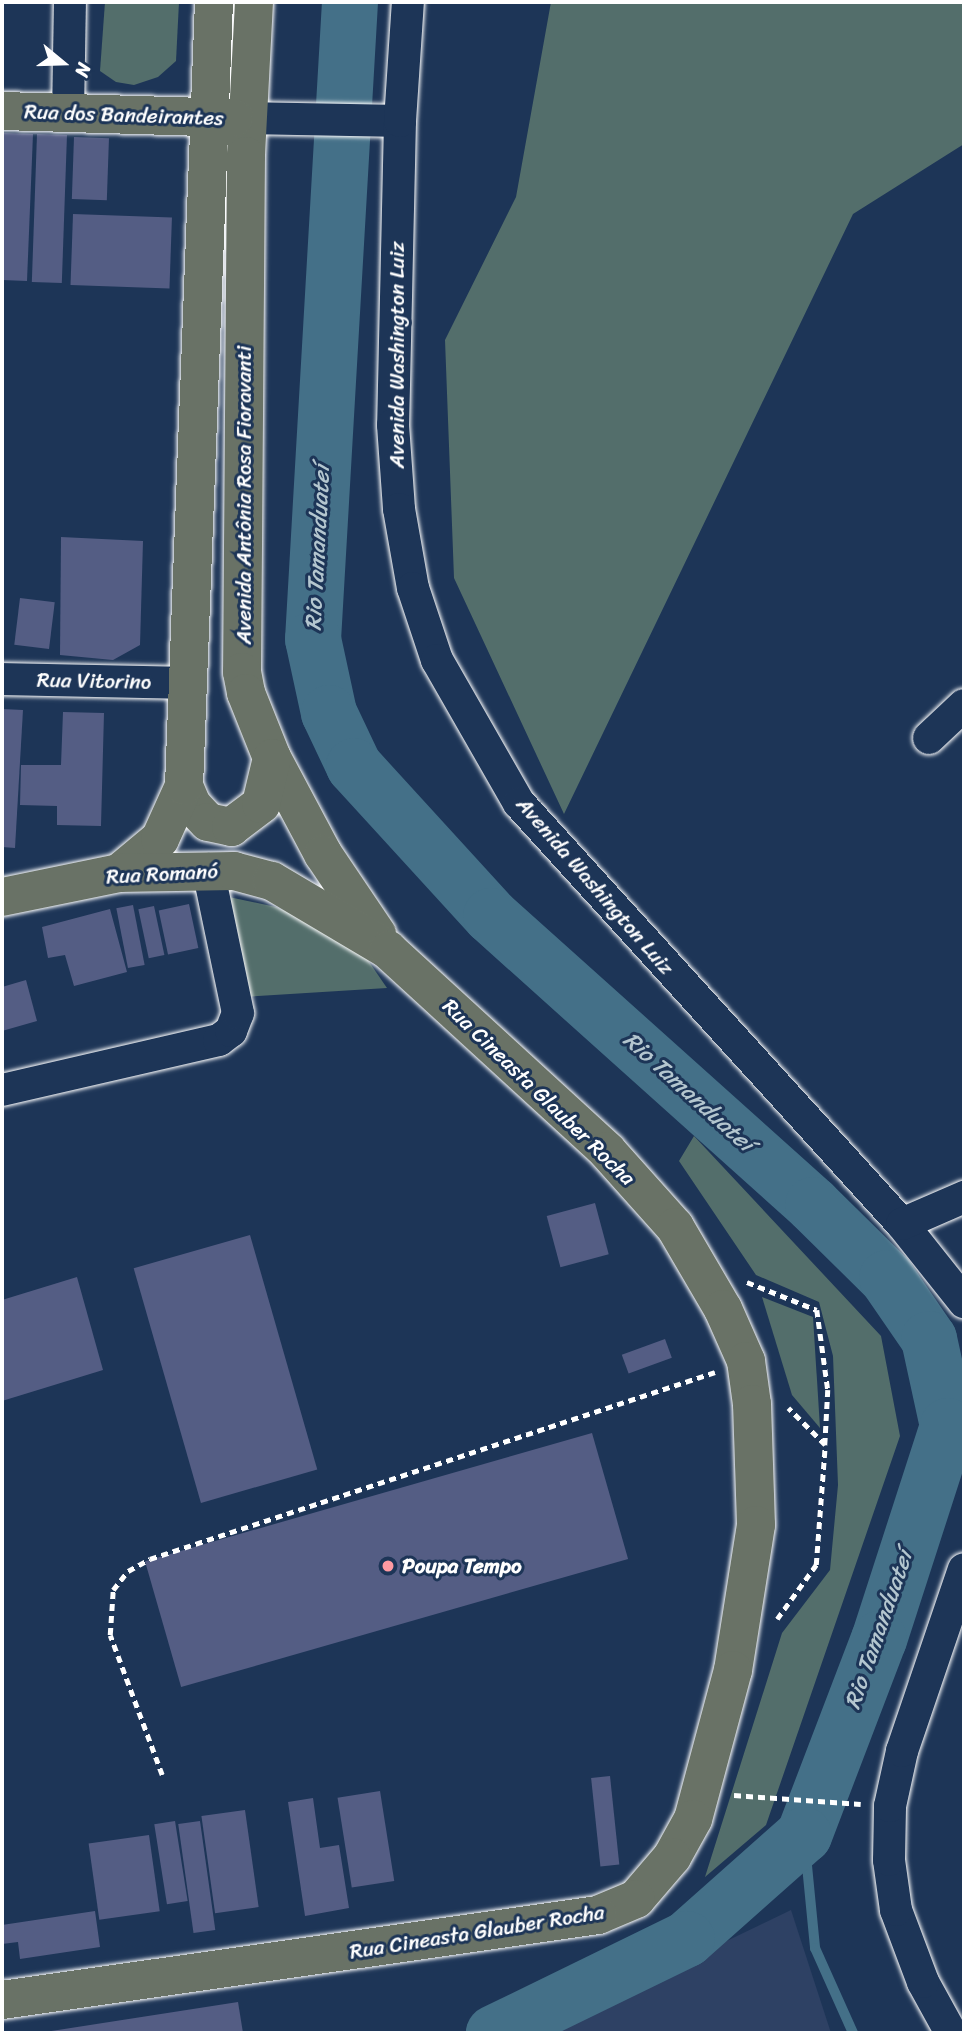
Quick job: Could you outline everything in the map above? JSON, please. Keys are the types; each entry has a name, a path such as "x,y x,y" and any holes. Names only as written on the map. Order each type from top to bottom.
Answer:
{"main road":[{"path":"119,873 160,839 184,786 207,117 214,2"},
{"name":"Avenida Antônia Rosa Fioravanti","path":"254,2 247,118 242,672 246,693 272,758 323,854 388,950"},
{"name":"Rua dos Bandeirantes","path":"2,111 247,118"},
{"path":"184,786 192,805 208,822 231,827 261,804 272,758"},
{"name":"Rua Romanó","path":"2,897 119,873 208,869 272,881 388,950"},
{"name":"Rua Cineasta Glauber Rocha","path":"2,2000 598,1915 636,1899 672,1857 693,1819 733,1670 754,1537 752,1404 746,1361 675,1227 607,1151 388,950"}],"street":[{"path":"68,114 70,2"},
{"name":"Avenida Washington Luiz","path":"408,2 400,121 393,425 398,497 413,588 437,660 519,803 902,1224 964,1301"},
{"path":"247,118 400,121"},
{"name":"Rua Vitorino","path":"2,679 187,683"},
{"path":"929,738 964,705"},
{"path":"2,1090 219,1040 231,1031 238,1013 208,869"},
{"path":"902,1224 964,1197"},
{"path":"951,2033 923,1982 896,1910 889,1860 890,1806 929,1664 964,1569"}],"path":[{"path":"699,1269 817,1310 828,1390 816,1565 775,1622"},
{"path":"162,1775 110,1635 113,1590 128,1571 150,1559 746,1361"},
{"path":"752,1404 788,1409 825,1445"},
{"path":"701,1792 890,1806"}],"shaded area":[{"path":"791,1910 831,2033 536,2033"}],"green space":[{"path":"105,2 179,2 176,61 158,77 134,85 116,82 100,71"},
{"path":"551,2 964,2 964,144 853,214 564,814 454,578 445,340 516,197"},
{"path":"224,896 276,907 320,926 363,953 387,988 244,997"},
{"path":"694,1136 881,1336 900,1436 766,1825 705,1877 782,1633 830,1570 838,1485 833,1356 819,1302 756,1275 679,1161"},
{"path":"762,1297 813,1317 820,1428 792,1395"}],"building":[{"path":"3,133 33,134 27,281 2,280"},
{"path":"37,134 67,135 62,283 32,282"},
{"path":"74,137 109,138 107,200 72,199"},
{"path":"73,214 172,217 169,288 71,285"},
{"path":"61,537 143,541 140,645 113,660 60,655"},
{"path":"20,598 55,602 49,649 14,645"},
{"path":"2,709 23,710 15,848 2,847"},
{"path":"63,712 104,713 101,826 57,825 57,806 20,805 21,765 61,765"},
{"path":"189,904 198,948 168,954 159,910"},
{"path":"133,905 145,965 128,968 116,908"},
{"path":"154,906 164,955 149,958 138,909"},
{"path":"110,909 127,972 74,986 65,955 48,958 42,927"},
{"path":"26,980 37,1021 2,1031 2,987"},
{"path":"595,1203 609,1254 560,1267 547,1216"},
{"path":"250,1235 317,1470 201,1503 134,1268"},
{"path":"77,1277 103,1370 2,1401 2,1300"},
{"path":"665,1339 672,1358 629,1374 622,1355"},
{"name":"Poupa Tempo","path":"592,1433 628,1559 181,1687 145,1561"},
{"path":"610,1776 619,1865 600,1866 591,1778"},
{"path":"380,1791 394,1881 352,1888 338,1798"},
{"path":"313,1798 320,1848 339,1845 349,1908 305,1916 288,1802"},
{"path":"245,1810 259,1907 215,1913 201,1816"},
{"path":"175,1821 188,1901 167,1904 154,1824"},
{"path":"200,1821 215,1930 194,1933 178,1824"},
{"path":"149,1835 160,1911 99,1920 89,1843"},
{"path":"95,1911 100,1947 20,1959 18,1942 2,1944 2,1925"},
{"path":"238,2002 243,2033 45,2033 45,2032"}],"waterway":[{"name":"Rio Tamanduateí","path":"350,2 313,639 329,713 354,766 491,916 813,1205 887,1278 929,1339 948,1426 879,1639 804,1835 687,1939 494,2033"},
{"path":"804,1835 815,1948 853,2033"}],"place":[{"name":"Poupa Tempo","path":"388,1566"}]}
